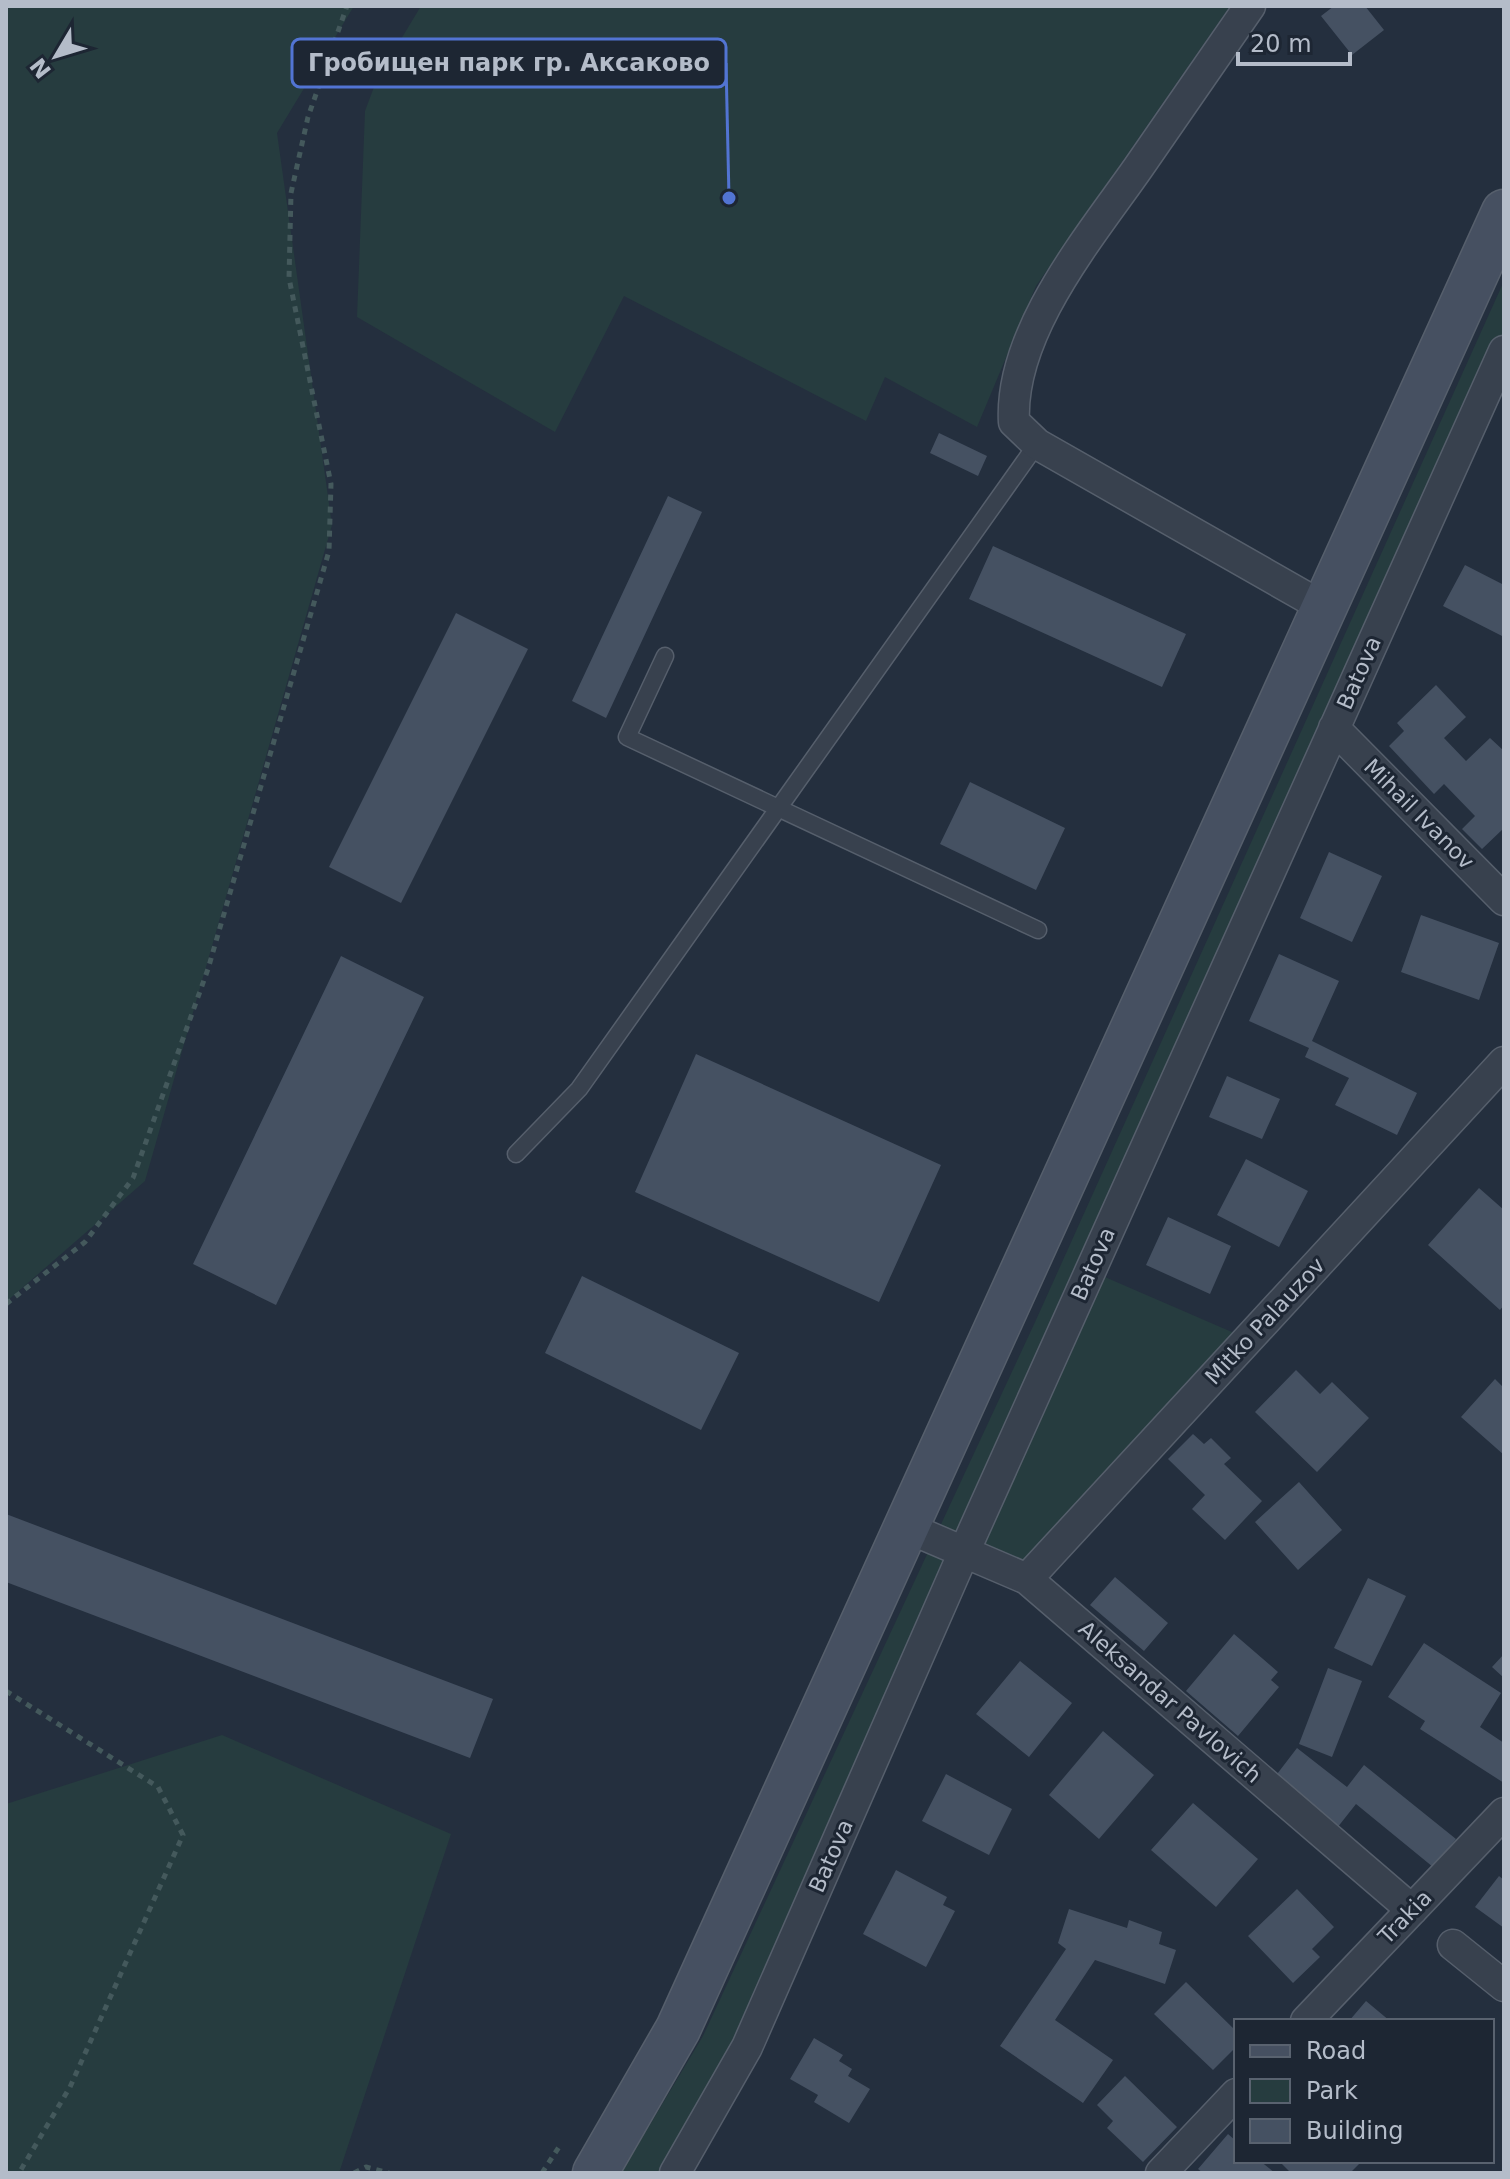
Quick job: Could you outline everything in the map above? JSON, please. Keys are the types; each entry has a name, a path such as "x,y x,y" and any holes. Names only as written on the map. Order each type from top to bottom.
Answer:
{"main road":[{"path":"595,2173 678,2029 1504,212"}],"street":[{"path":"1250,6 1062,278 1024,355 1012,397 1014,422 1037,444 1325,608"},
{"name":"Batova","path":"675,2173 747,2047 964,1552 1504,351"},
{"name":"Mihail Ivanov","path":"1334,728 1504,900"},
{"name":"Mitko Palauzov","path":"1027,1579 1504,1062"},
{"name":"Aleksandar Pavlovich","path":"908,1528 1027,1579 1412,1910"},
{"name":"Trakia","path":"1308,2019 1504,1813"},
{"path":"1453,1945 1504,1986"},
{"path":"1161,2173 1234,2096"}],"lane":[{"path":"516,1154 579,1089 1037,444"},
{"path":"665,656 627,737 1038,930"}],"path":[{"path":"6,1304 85,1242 133,1178 208,969 329,551 331,484 289,278 291,193 308,117 347,6"},
{"path":"6,1691 158,1787 183,1835 70,2087 19,2173"},
{"path":"354,2173 366,2167 389,2173"}],"green space":[{"path":"6,6 354,6 277,133 332,525 145,1181 6,1302"},
{"path":"421,6 1230,6 1036,286 977,427 885,377 866,421 624,296 555,432 357,317 365,111 377,79"},
{"path":"1504,281 1504,351 1091,1271 1248,1339 1027,1579 964,1552 675,2173 621,2173 703,2036 1036,1320"},
{"path":"222,1735 451,1834 339,2173 6,2173 6,1804"}],"building":[{"path":"1334,6 1365,6 1384,30 1352,55 1321,16"},
{"path":"939,433 987,456 978,476 930,453"},
{"path":"668,496 702,512 606,718 572,701"},
{"path":"993,546 1186,634 1162,687 969,599"},
{"path":"1465,565 1504,585 1504,637 1443,606"},
{"path":"456,613 528,649 401,903 329,867"},
{"path":"1436,685 1466,717 1444,738 1466,761 1490,738 1504,751 1504,828 1482,849 1462,829 1475,816 1444,784 1434,794 1389,746 1404,731 1397,723"},
{"path":"970,782 1065,828 1036,890 940,844"},
{"path":"1329,852 1382,876 1352,942 1300,918"},
{"path":"1421,915 1499,943 1479,1000 1401,972"},
{"path":"1279,954 1339,981 1312,1041 1417,1093 1397,1135 1335,1105 1349,1078 1305,1057 1309,1048 1249,1021"},
{"path":"341,956 424,997 276,1305 193,1264"},
{"path":"696,1054 941,1165 879,1302 635,1192"},
{"path":"1227,1076 1280,1099 1262,1139 1209,1117"},
{"path":"1246,1159 1308,1191 1279,1247 1217,1215"},
{"path":"1479,1188 1504,1210 1504,1305 1500,1310 1428,1245"},
{"path":"1168,1217 1231,1246 1210,1294 1146,1265"},
{"path":"582,1276 739,1353 701,1430 545,1353"},
{"path":"1296,1370 1320,1394 1332,1382 1369,1418 1317,1472 1255,1412"},
{"path":"1495,1379 1504,1388 1504,1455 1461,1417"},
{"path":"1193,1434 1204,1444 1211,1438 1231,1458 1224,1464 1262,1501 1225,1540 1192,1509 1205,1495 1168,1459"},
{"path":"1299,1482 1342,1530 1298,1570 1255,1522"},
{"path":"6,1514 493,1699 470,1758 6,1582"},
{"path":"1115,1577 1168,1623 1144,1651 1090,1605"},
{"path":"1368,1578 1406,1596 1372,1666 1334,1648"},
{"path":"1234,1634 1278,1672 1271,1680 1279,1687 1238,1736 1186,1691"},
{"path":"1424,1643 1501,1693 1480,1727 1504,1743 1504,1783 1420,1729 1425,1721 1388,1697"},
{"path":"1504,1654 1504,1678 1492,1667"},
{"path":"1020,1661 1072,1703 1029,1757 976,1714"},
{"path":"1328,1668 1362,1681 1332,1757 1299,1744"},
{"path":"1103,1731 1154,1775 1099,1839 1049,1795"},
{"path":"1297,1748 1347,1787 1364,1765 1456,1839 1433,1867 1356,1804 1337,1828 1274,1778"},
{"path":"946,1774 1012,1809 989,1855 922,1821"},
{"path":"1193,1803 1258,1859 1216,1907 1151,1850"},
{"path":"896,1870 947,1897 943,1905 955,1911 926,1967 863,1934"},
{"path":"1499,1876 1504,1880 1504,1928 1475,1907"},
{"path":"1297,1889 1334,1927 1312,1949 1320,1957 1293,1983 1248,1936"},
{"path":"1069,1909 1127,1928 1129,1920 1162,1932 1159,1944 1176,1950 1165,1984 1095,1960 1055,2020 1113,2060 1083,2103 1000,2046 1066,1949 1058,1943"},
{"path":"1186,1982 1234,2029 1234,2049 1213,2070 1154,2014"},
{"path":"1366,2001 1388,2019 1351,2019"},
{"path":"814,2038 843,2055 839,2061 852,2069 848,2076 870,2089 849,2123 814,2102 818,2095 790,2079"},
{"path":"1125,2076 1177,2127 1143,2162 1107,2128 1113,2121 1097,2105"},
{"path":"1228,2134 1234,2139 1234,2163 1262,2163 1275,2173 1203,2173 1198,2169"},
{"path":"1281,2163 1360,2163 1350,2173 1291,2173"}],"place":[{"name":"Гробищен парк гр. Аксаково","path":"729,198"}]}
